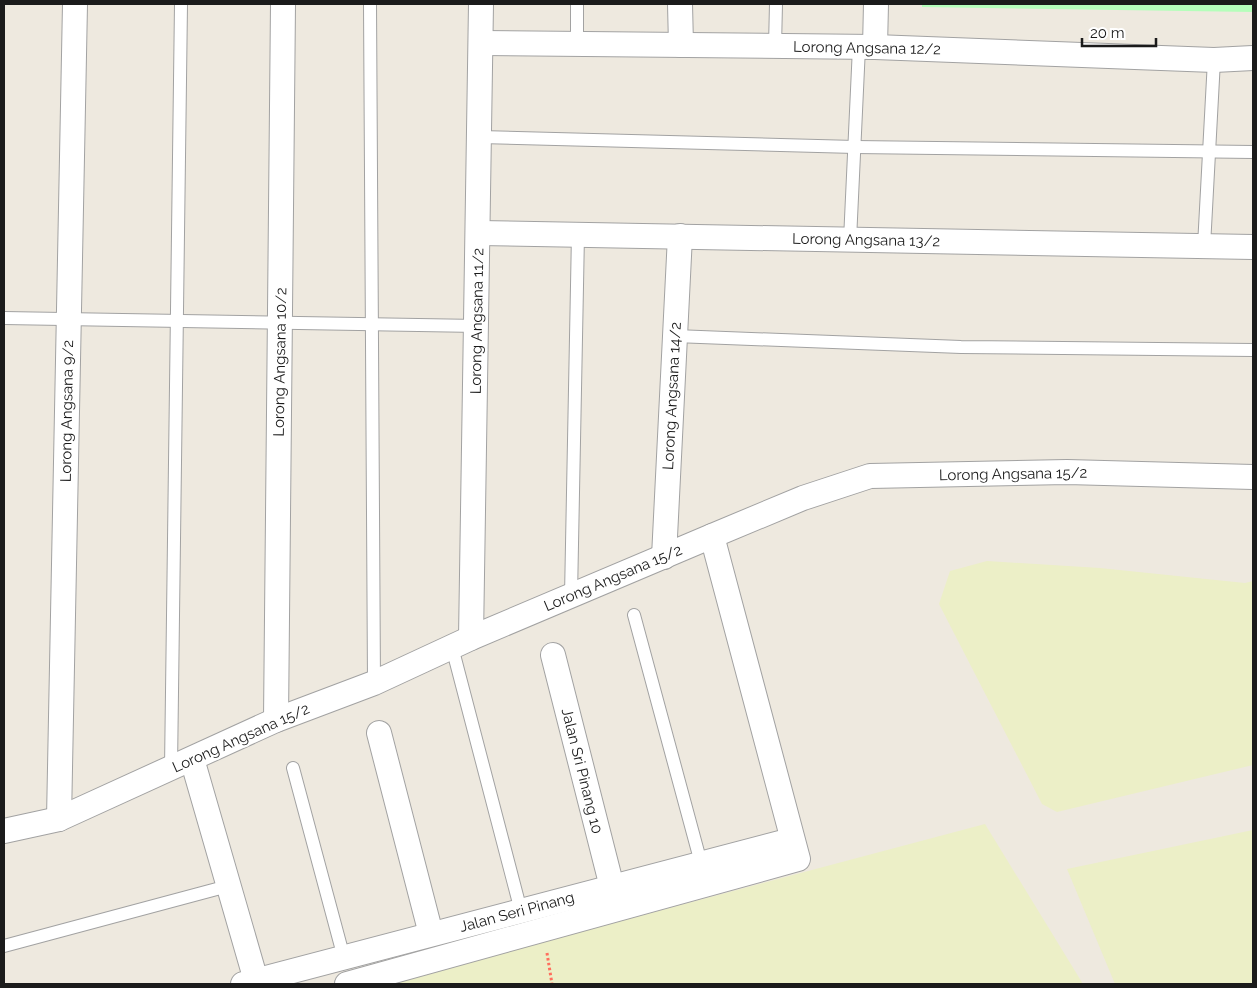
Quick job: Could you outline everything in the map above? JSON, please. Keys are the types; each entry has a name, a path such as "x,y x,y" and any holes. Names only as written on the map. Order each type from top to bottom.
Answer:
{"street":[{"name":"Lorong Angsana 9/2","path":"58,819 74,4"},
{"name":"Lorong Angsana 10/2","path":"276,720 283,4"},
{"name":"Lorong Angsana 11/2","path":"462,642 478,326 482,4"},
{"path":"680,4 680,45"},
{"path":"867,47 876,4"},
{"name":"Lorong Angsana 12/2","path":"481,43 867,47 1214,60 1253,58"},
{"name":"Lorong Angsana 13/2","path":"479,233 1253,247"},
{"name":"Lorong Angsana 14/2","path":"664,557 680,236"},
{"name":"Lorong Angsana 15/2","path":"4,831 58,819 276,720 374,683 462,642 803,498 870,476 1067,472 1253,477"},
{"name":"Jalan Seri Pinang","path":"347,984 798,860 791,840 712,536"},
{"name":"Jalan Sri Pinang 10","path":"553,655 612,887"},
{"path":"379,732 431,934"},
{"path":"192,759 228,886 252,983"},
{"name":"Jalan Seri Pinang","path":"252,983 791,840"}],"lane":[{"path":"171,769 181,4"},
{"path":"370,4 374,683"},
{"path":"577,4 577,44"},
{"path":"775,46 776,4"},
{"path":"850,240 855,147 867,47"},
{"path":"1204,246 1214,60"},
{"path":"480,137 855,147 1253,152"},
{"path":"571,596 578,234"},
{"path":"4,318 478,326"},
{"path":"675,336 961,347 1253,350"},
{"path":"634,616 701,863"},
{"path":"462,642 521,911"},
{"path":"293,768 344,958"},
{"path":"4,946 228,886"}],"path":[{"path":"543,931 552,984"}],"green space":[{"path":"922,4 1253,4 1253,12 922,7"},
{"path":"987,561 1100,568 1245,583 1253,581 1253,765 1057,812 1042,804 939,604 950,571"},
{"path":"985,824 1083,984 384,984"},
{"path":"1253,830 1253,984 1115,984 1067,869"}]}
